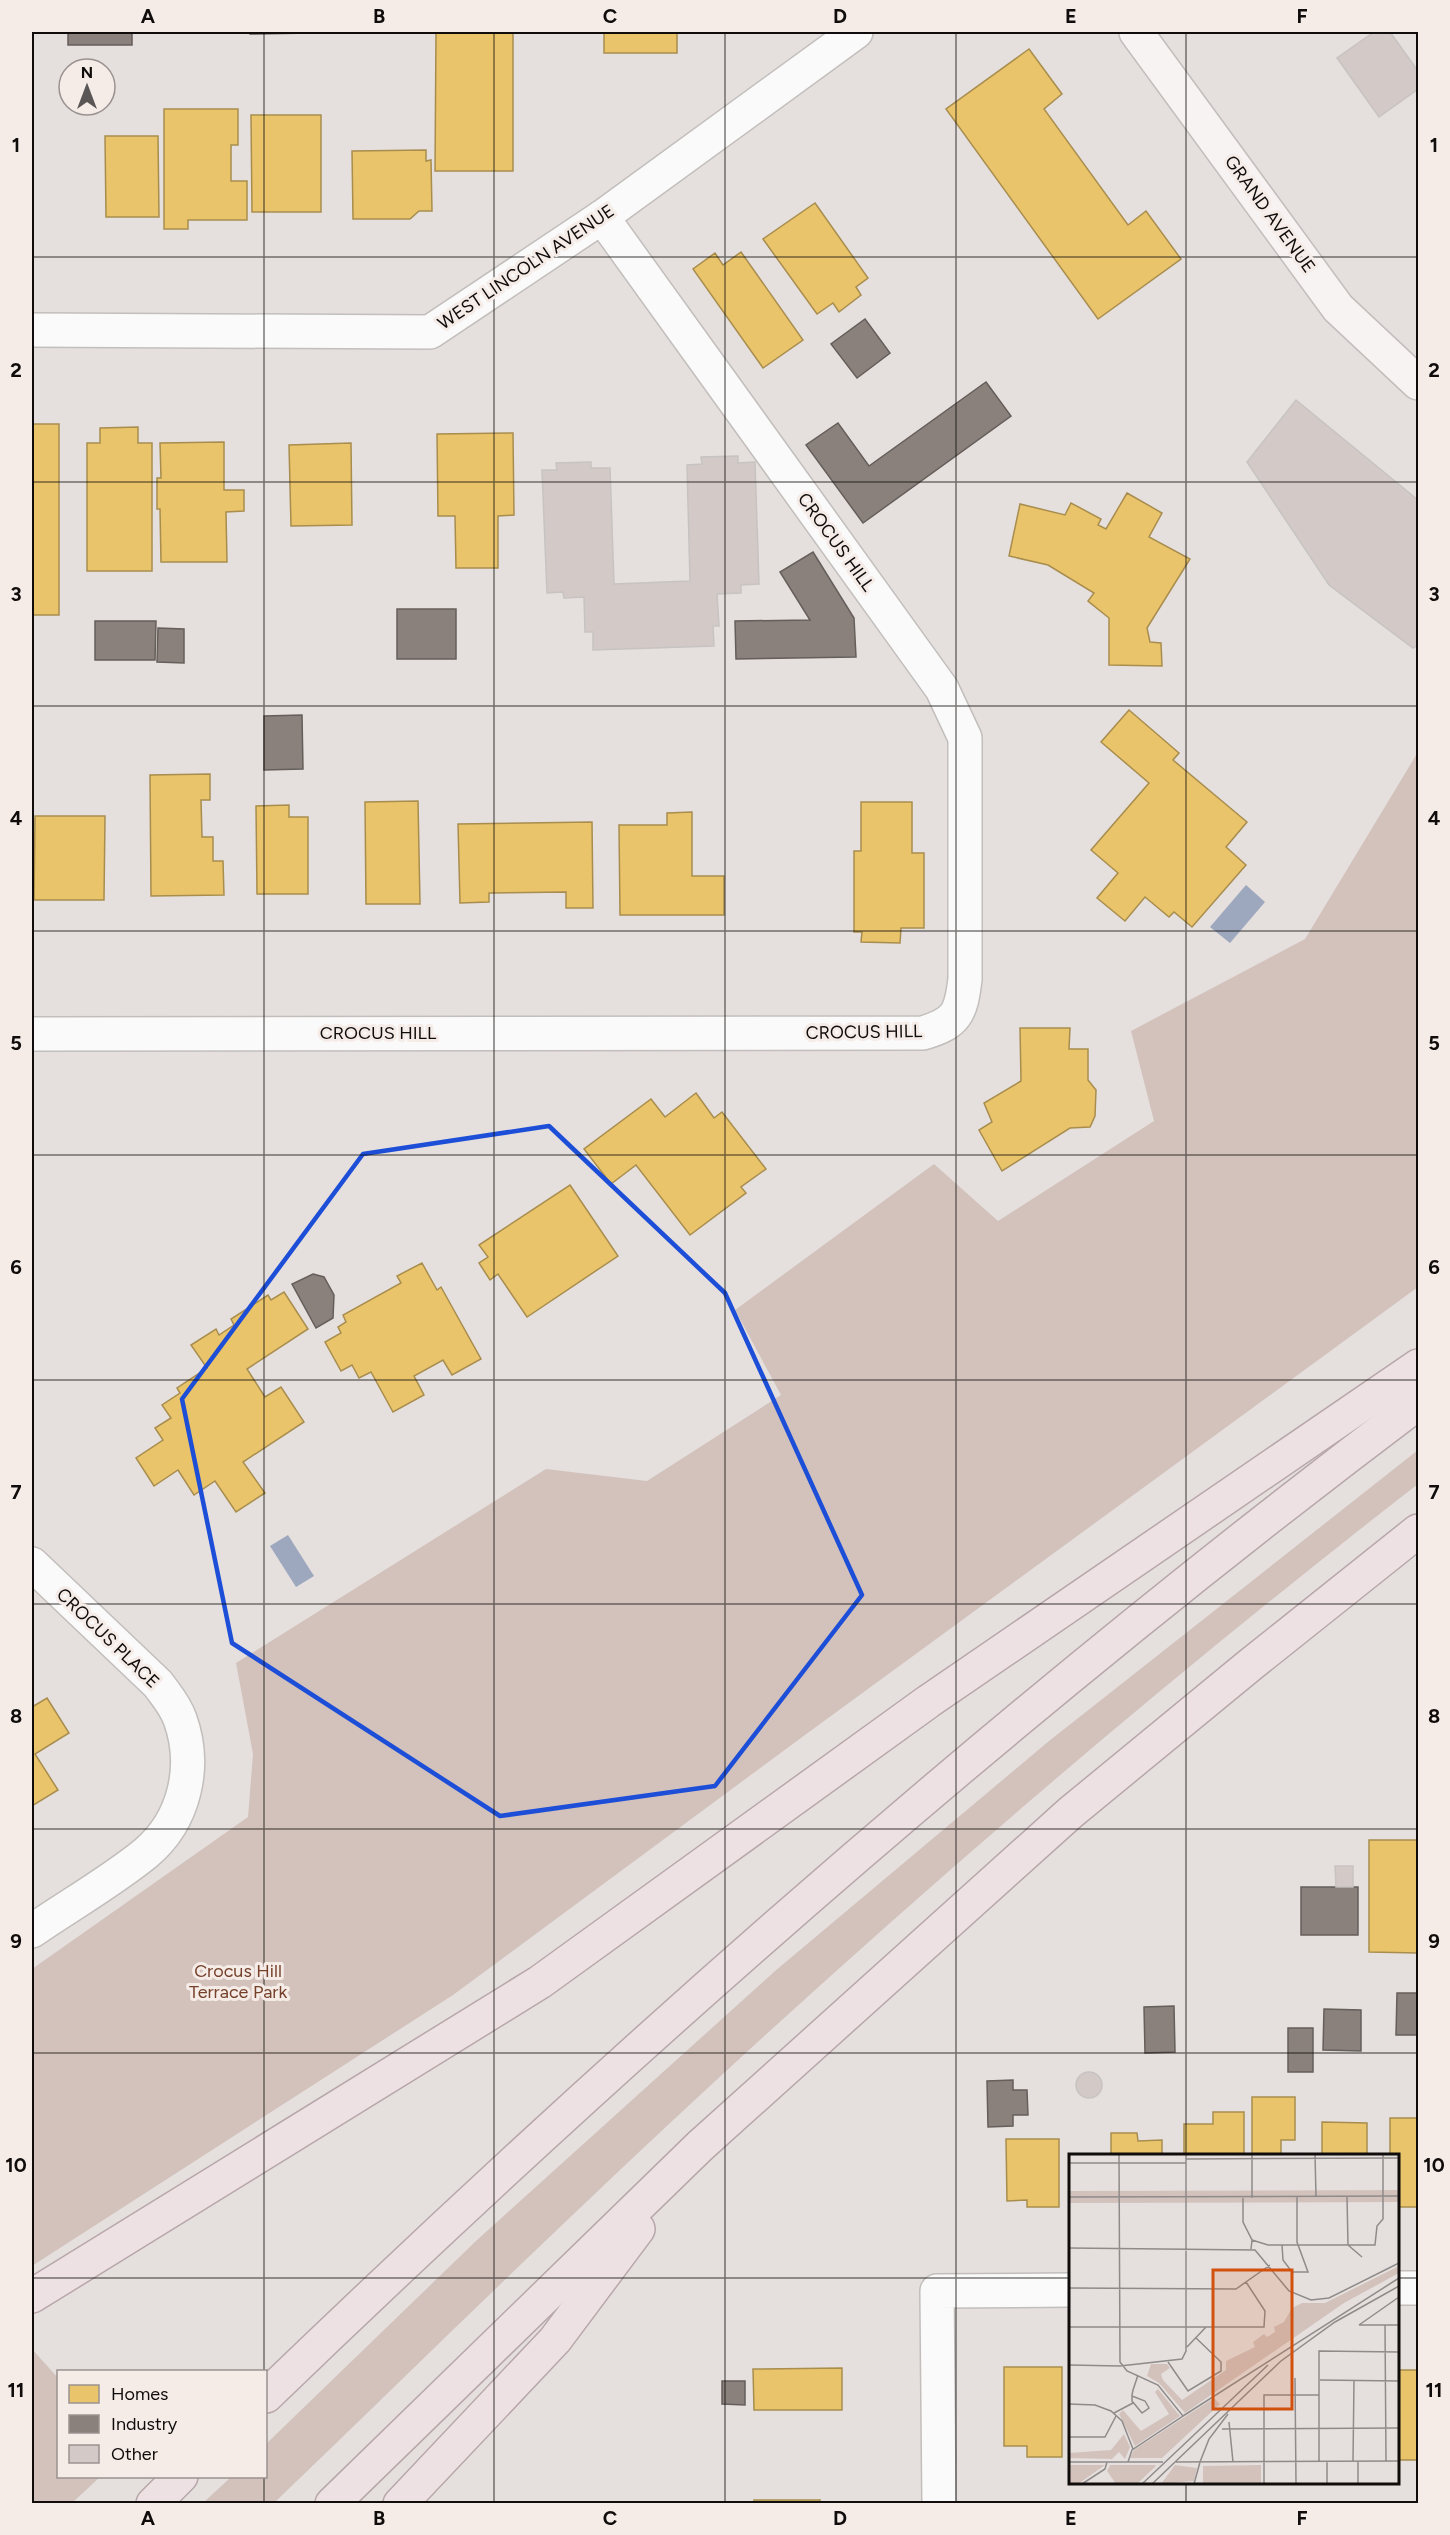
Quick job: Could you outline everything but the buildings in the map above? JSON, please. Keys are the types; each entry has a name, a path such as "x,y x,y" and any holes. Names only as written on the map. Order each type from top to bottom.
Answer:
{"highway":[{"path":"32,2296 540,1982 929,1701 1419,1366"},
{"path":"267,2395 613,2071 806,1899 1006,1731 1348,1457 1419,1403"},
{"path":"332,2504 700,2146 1070,1813 1250,1665 1419,1531"},
{"path":"400,2504 555,2340 700,2146"},
{"path":"153,2504 180,2478"}],"main road":[{"name":"GRAND AVENUE","path":"1136,32 1338,308 1419,383"}],"street":[{"name":"WEST LINCOLN AVENUE","path":"32,330 430,332 602,217 856,32"},
{"name":"CROCUS HILL","path":"32,1034 923,1033 942,1028 957,1015 963,1001 965,979 965,738 942,689 602,217"},
{"name":"CROCUS PLACE","path":"32,1564 158,1684 180,1719 187,1747 188,1776 180,1805 167,1831 147,1852 32,1931"},
{"path":"1399,2288 1419,2288"},
{"path":"939,2504 937,2291 1069,2290"}],"highlighted area":[{"path":"549,1126 725,1293 862,1595 715,1786 500,1816 232,1643 182,1399 363,1154"}],"green space":[{"name":"Crocus Hill Terrace Park","path":"1418,752 1418,1287 453,1995 32,2266 32,1969 248,1817 253,1754 236,1663 546,1469 647,1481 781,1395 735,1310 934,1164 998,1221 1154,1121 1131,1031 1305,939"},
{"path":"1418,1450 1418,1484 1225,1637 943,1876 759,2040 619,2171 274,2503 203,2503 230,2478 267,2478 267,2443 477,2240 775,1971 1049,1741"},
{"path":"32,2349 57,2377 57,2478 99,2478 72,2503 32,2503"}],"water":[{"path":"1246,885 1265,902 1230,943 1210,927"},
{"path":"288,1535 314,1576 296,1587 270,1546"}]}
